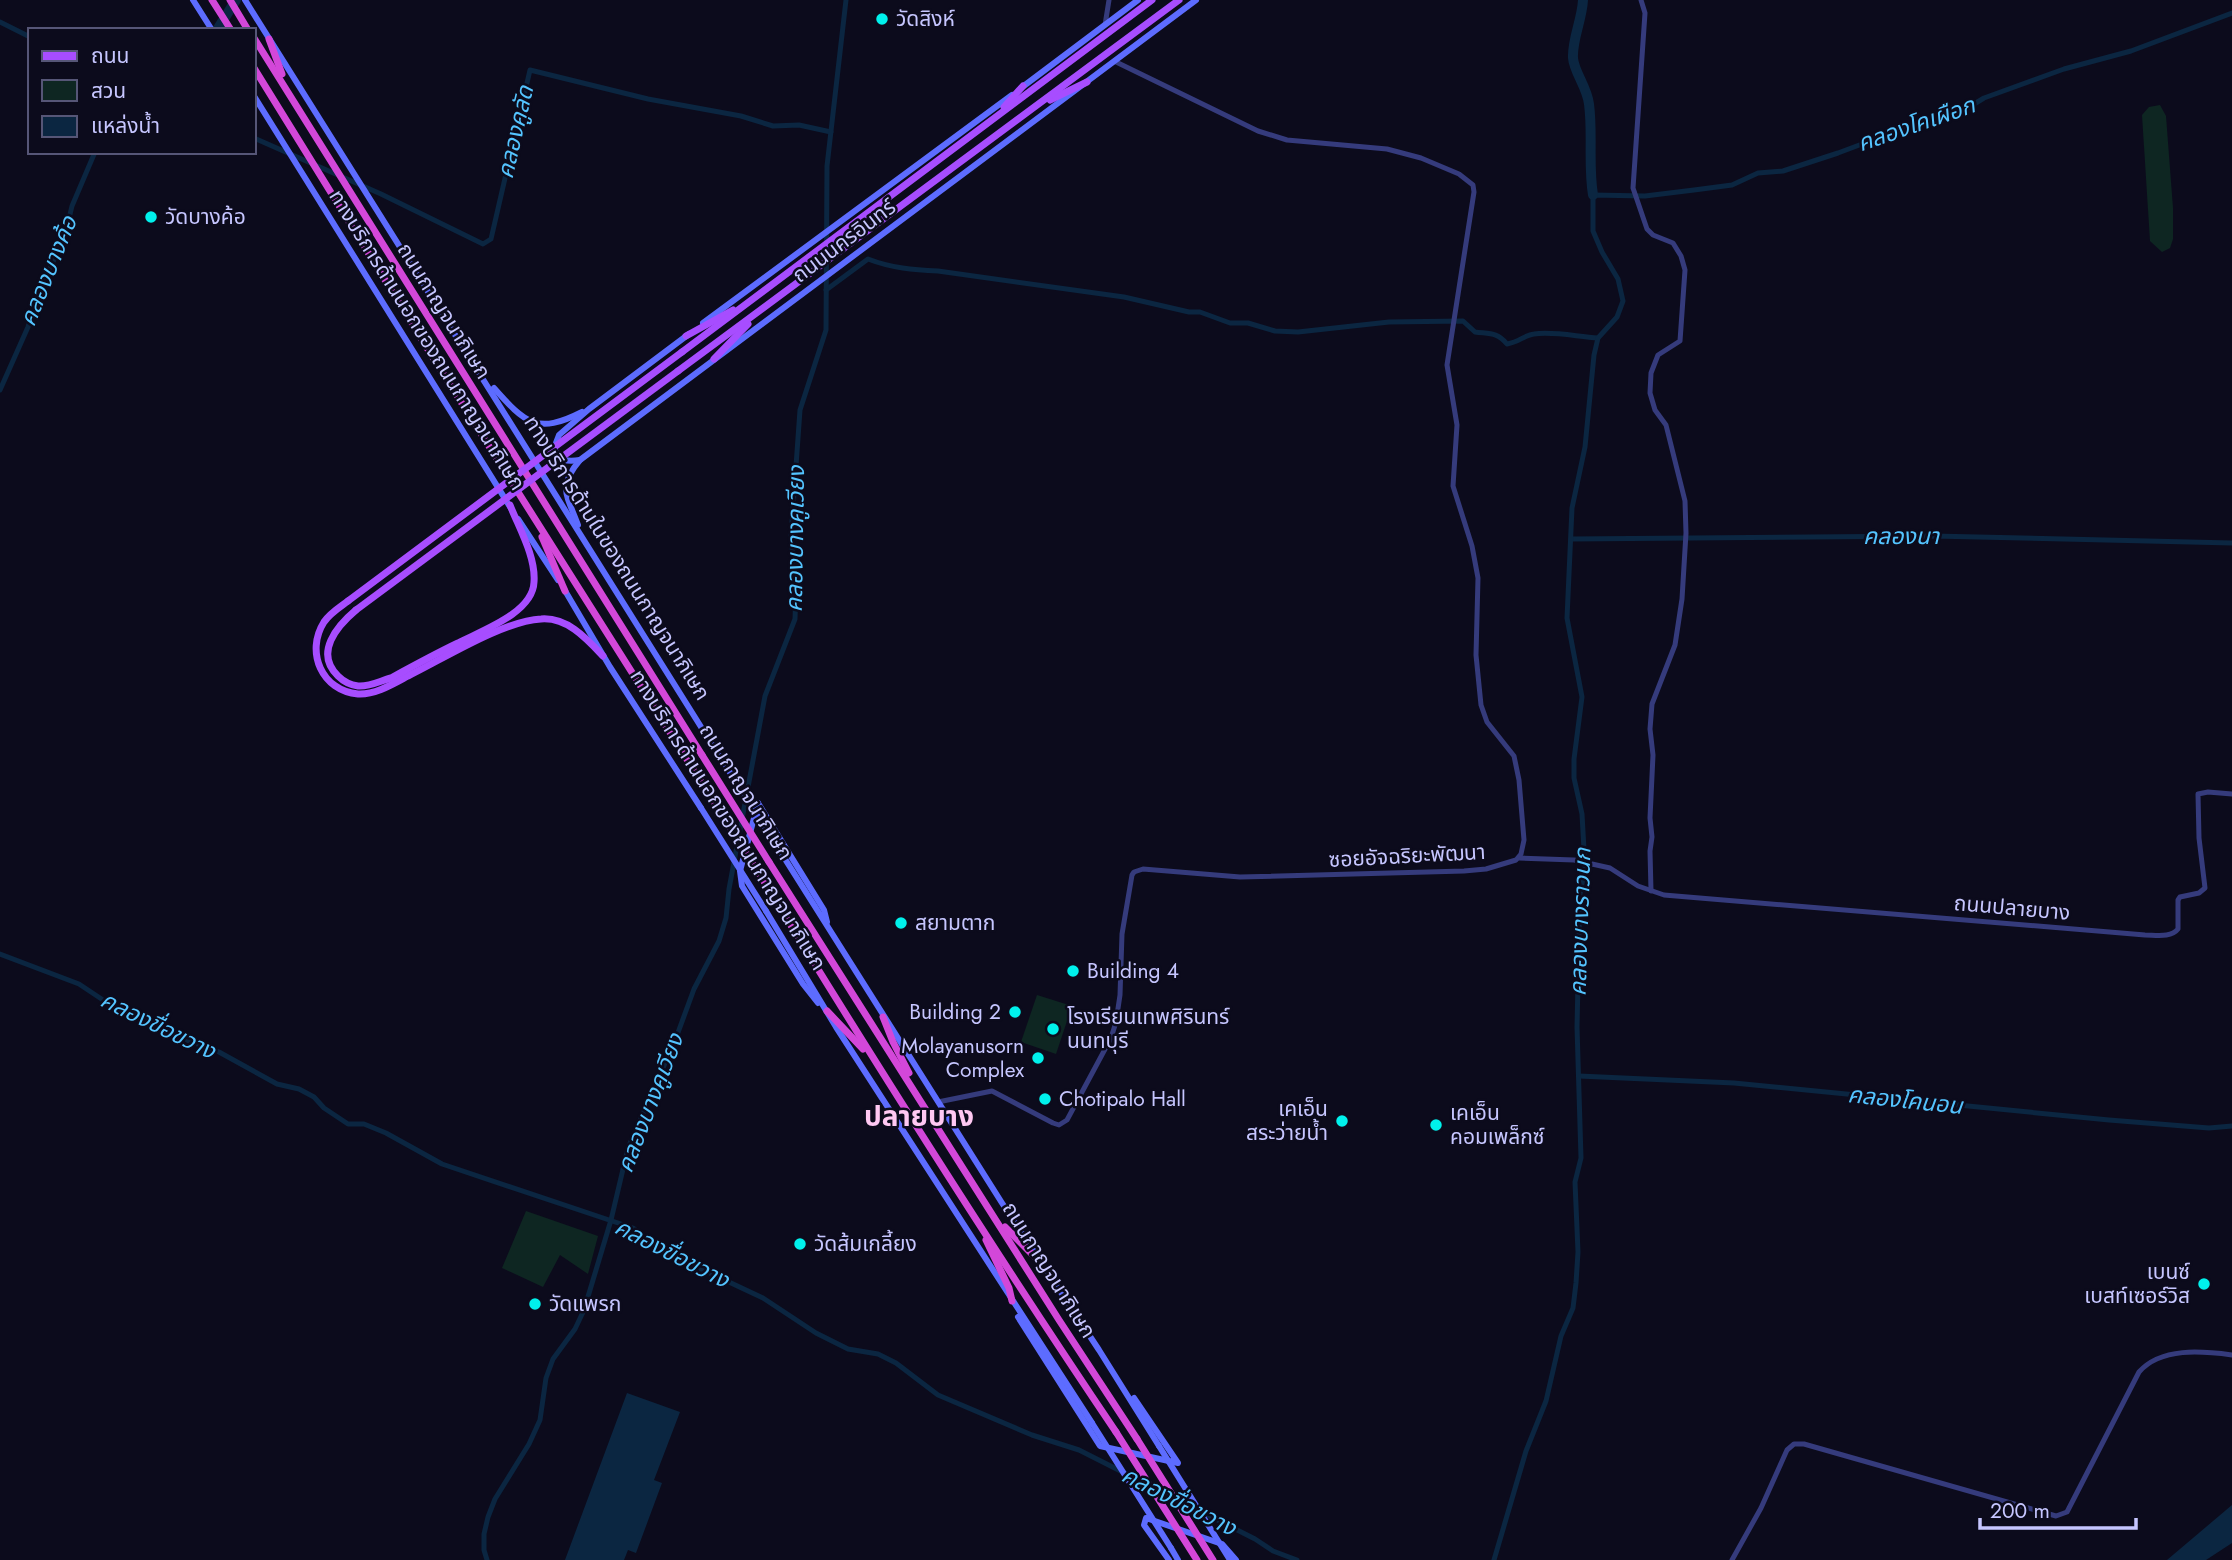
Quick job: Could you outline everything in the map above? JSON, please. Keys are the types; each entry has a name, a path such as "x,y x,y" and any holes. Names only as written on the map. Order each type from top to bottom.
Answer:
{"highway":[{"path":"212,0 230,28"},
{"path":"229,0 247,28"},
{"path":"269,39 282,74 282,82"},
{"name":"ถนนกาญจนาภิเษก","path":"256,41 769,862 1213,1560"},
{"name":"ถนนกาญจนาภิเษก","path":"256,71 873,1060 1197,1560"},
{"path":"537,524 565,591"},
{"path":"826,1010 873,1060"},
{"path":"883,1017 918,1095"},
{"path":"991,1211 1038,1261"},
{"path":"983,1231 991,1254 1009,1288 1012,1301"}],"main road":[{"path":"193,0 211,28"},
{"name":"ทางบริการด้านในของถนนกาญจนาภิเษก","path":"245,0 883,1017 1038,1261 1106,1360 1230,1560"},
{"name":"ถนนนครอินทร์","path":"589,409 1138,0"},
{"name":"ถนนนครอินทร์","path":"603,656 567,624 552,619 534,619 502,630 371,693 362,694 345,692 331,683 322,672 316,647 325,620 348,601 1152,0"},
{"name":"ถนนนครอินทร์","path":"510,505 531,561 534,584 525,603 499,622 391,678 358,686 339,677 331,667 328,656 331,638 344,620 356,610 1179,0"},
{"name":"ถนนนครอินทร์","path":"582,536 565,485 567,476 580,460 1196,0"},
{"path":"1032,109 1087,82"},
{"path":"989,123 1023,86"},
{"name":"ทางบริการด้านนอกของถนนกาญจนาภิเษก","path":"256,99 826,1010 1178,1560"},
{"path":"686,336 758,296"},
{"path":"714,359 766,307"},
{"path":"481,373 518,414 538,424 552,425 589,409"},
{"path":"580,460 562,460 555,451 554,442 589,409"},
{"path":"826,1010 809,993 742,886 740,871 758,803 824,910 828,926"},
{"path":"1017,1308 1018,1317 1030,1338 1100,1446 1178,1463 1106,1360"},
{"path":"1169,1560 1144,1525 1146,1518 1222,1544 1236,1560"}],"street":[{"path":"1105,24 1109,0"},
{"path":"1641,0 1645,13 1633,188 1647,229 1673,243 1685,270 1680,341 1658,355 1651,373 1650,393 1655,410 1666,425 1685,501 1686,533 1682,598 1675,645 1652,704 1651,891"},
{"path":"1114,61 1258,131 1287,140 1398,152 1459,174 1474,188 1446,369 1457,425 1453,486 1472,547 1478,578 1476,655 1481,705 1487,722 1514,756 1519,777 1524,840 1519,858"},
{"name":"ถนนปลายบาง","path":"1519,858 1574,860 1610,868 1651,891 1664,895 2142,935 2174,934 2178,929 2180,897 2199,893 2205,888 2199,838 2198,794 2232,794"},
{"name":"ซอยอัจฉริยะพัฒนา","path":"938,1102 992,1091 1053,1124 1061,1124 1067,1120 1111,1038 1116,1022 1120,995 1122,934 1132,875 1137,870 1240,877 1306,877 1464,871 1492,868 1519,858"},
{"path":"1732,1560 1761,1508 1787,1450 1794,1444 1804,1444 2056,1516 2067,1512 2147,1363 2179,1353 2232,1355"}],"green space":[{"path":"2160,105 2166,116 2173,208 2173,239 2170,248 2162,252 2150,241 2142,115 2149,107"},
{"path":"1037,995 1072,1006 1056,1054 1021,1042"},
{"path":"526,1211 598,1236 588,1274 560,1255 543,1287 502,1268"}],"water":[{"path":"627,1393 680,1412 654,1480 662,1483 636,1553 628,1550 624,1560 565,1560"},
{"path":"2232,1505 2232,1543 2206,1560 2167,1560"}],"waterway":[{"name":"คลองบางค้อ","path":"218,28 236,0"},
{"name":"คลองบางคูเวียง","path":"487,1560 484,1534 488,1517 495,1499 529,1444 540,1420 546,1378 553,1359 575,1329 584,1310 611,1220 628,1148 676,1038 694,989 719,941 726,918 765,696 795,619 796,590 791,536 800,410 826,330 827,166 846,0"},
{"name":"คลองบางราวนก","path":"1583,0 1573,58 1589,104 1593,195"},
{"name":"คลองนา","path":"1494,1560 1526,1451 1546,1401 1561,1336 1573,1308 1576,1283 1578,1252 1575,1182 1581,1158 1577,1027 1580,894 1585,868 1582,814 1574,778 1582,697 1567,618 1572,508 1585,447 1598,338 1617,317 1623,301 1618,279 1593,231 1593,195 1645,196 1694,190 1732,185 1758,173 1783,171 1918,123 1966,109 1984,98 2064,69 2131,51 2232,13"},
{"name":"คลองคูลัด","path":"0,22 28,36"},
{"name":"คลองคูลัด","path":"256,139 381,194 483,244 491,239 530,70 648,99 741,116 773,126 799,125 831,132"},
{"name":"คลองบางค้อ","path":"0,390 28,327 38,293 64,239 72,206 94,154"},
{"path":"826,290 868,259 903,268 1124,297 1275,331 1298,332 1389,322 1463,321 1475,332 1496,335 1507,344 1542,333 1598,338"},
{"name":"คลองนา","path":"1571,539 1933,536 2232,543"},
{"name":"คลองขื่อขวาง","path":"0,954 79,984 112,1006 137,1013 189,1041 219,1052 277,1084 299,1089 314,1097 324,1108 348,1124 364,1124 442,1164 633,1228 665,1252 763,1298 816,1333 848,1349 878,1354 896,1363 938,1395 1032,1435 1079,1450 1255,1539 1273,1551 1297,1560"},
{"name":"คลองโคนอน","path":"1579,1076 1734,1083 2109,1120 2209,1128 2232,1126"}],"place":[{"name":"วัดสิงห์","path":"882,19"},
{"name":"วัดบางค้อ","path":"151,217"},
{"name":"สยามตาก","path":"901,923"},
{"name":"Building 4","path":"1073,971"},
{"name":"Building 2","path":"1015,1012"},
{"name":"โรงเรียนเทพศิรินทร์ นนทบุรี","path":"1053,1029"},
{"name":"Molayanusorn Complex","path":"1038,1058"},
{"name":"Chotipalo Hall","path":"1045,1099"},
{"name":"เคเอ็น สระว่ายน้ำ","path":"1342,1121"},
{"name":"เคเอ็น คอมเพล็กซ์","path":"1436,1125"},
{"name":"วัดส้มเกลี้ยง","path":"800,1244"},
{"name":"เบนซ์ เบสท์เซอร์วิส","path":"2204,1284"},
{"name":"วัดแพรก","path":"535,1304"}],"district":[{"name":"ปลายบาง","path":"919,1116"}],"water label":[{"name":"คลองโคเผือก","path":"1916,124"}]}
